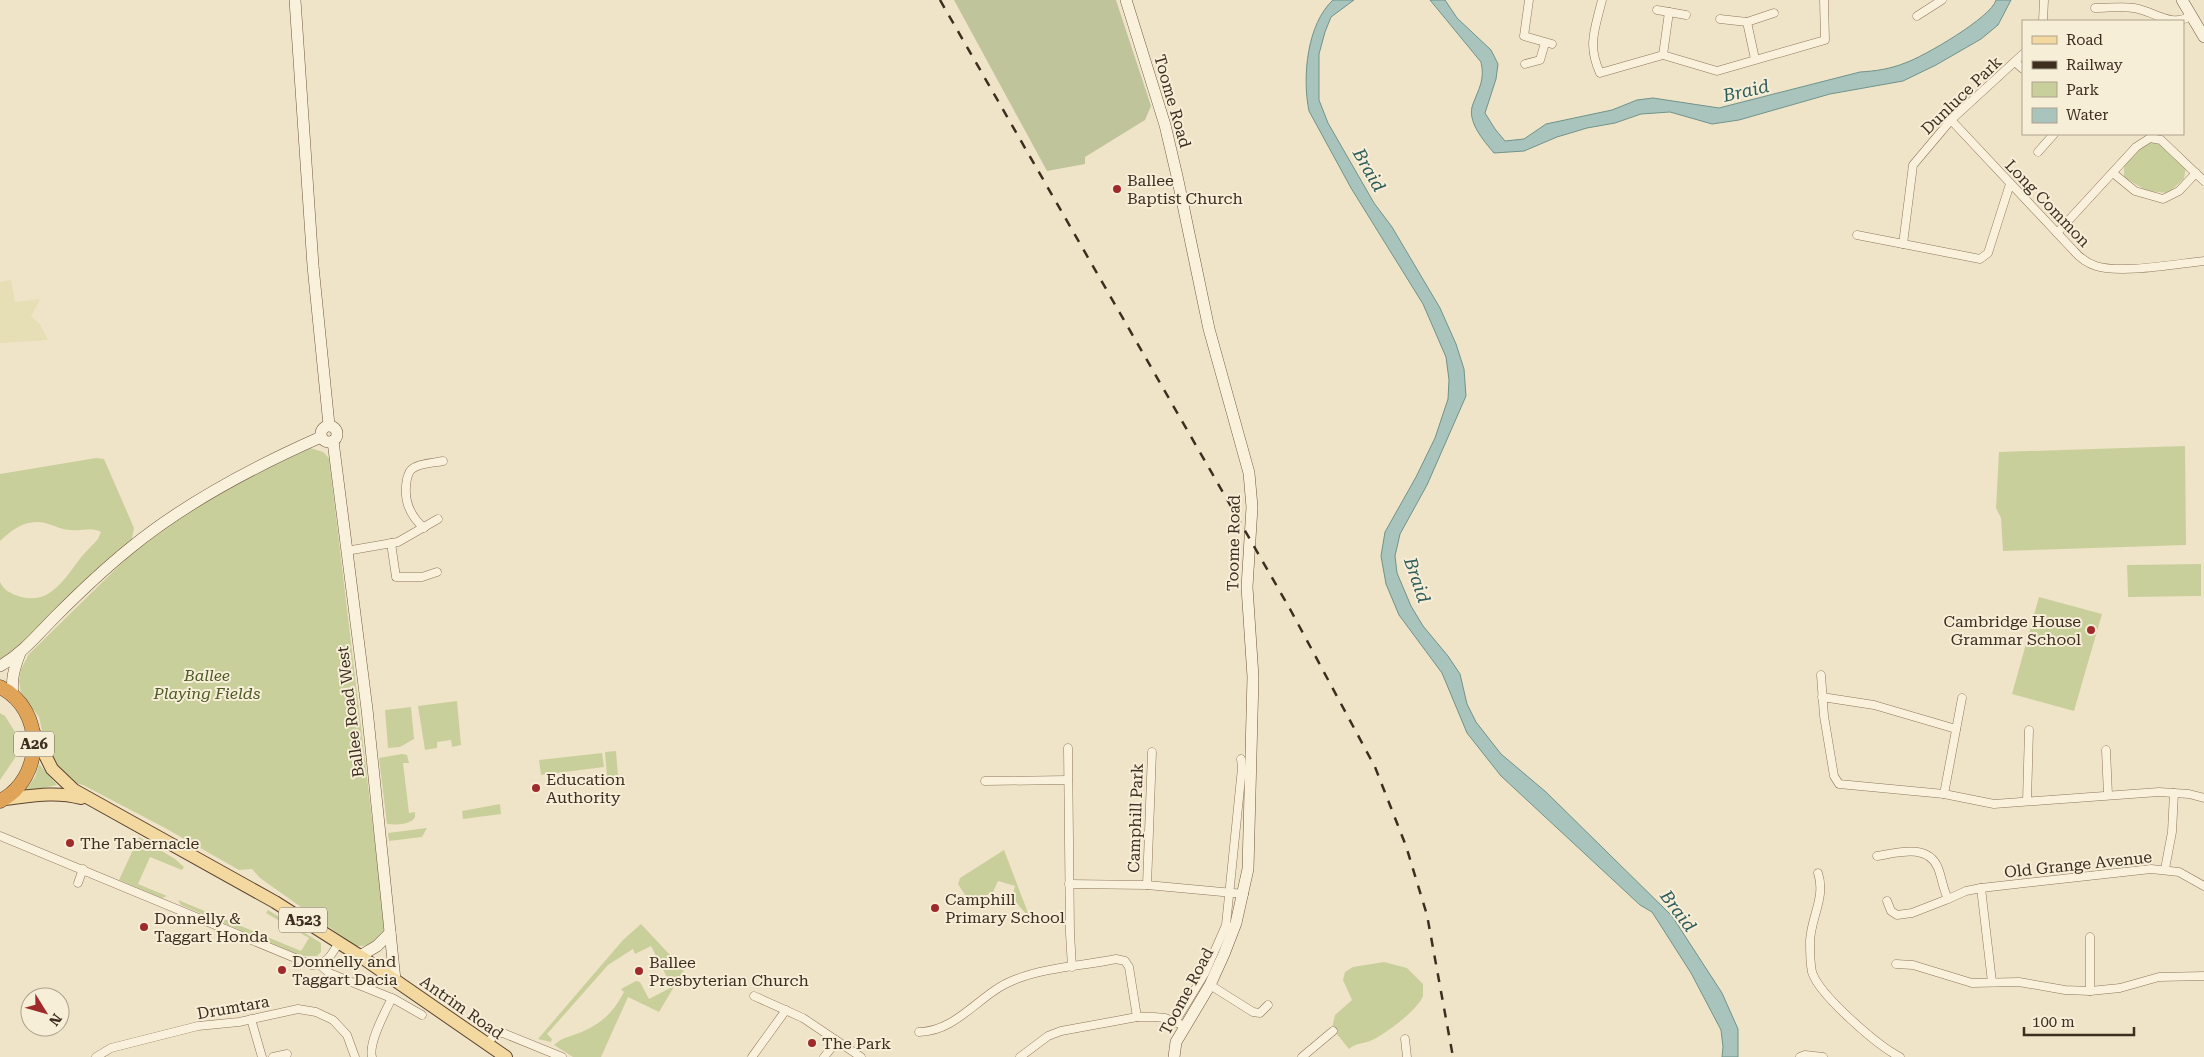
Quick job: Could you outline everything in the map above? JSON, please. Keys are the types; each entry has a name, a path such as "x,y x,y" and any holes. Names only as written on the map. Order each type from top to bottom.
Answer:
{"highway":[{"name":"A26","path":"0,687 13,696 25,709 34,734 34,752 29,770 19,786 2,800"}],"main road":[{"name":"Antrim Road","path":"34,734 46,762 60,779 90,800 248,886 339,942 506,1057"},
{"name":"Antrim Road","path":"2,800 64,794 90,800"}],"street":[{"path":"295,0 313,257 329,425 337,432 332,441 324,441 321,437"},
{"name":"Toome Road","path":"1126,0 1167,134 1209,329 1245,455 1251,488 1252,507 1247,587 1253,677 1248,869 1244,894 1224,954 1210,985 1179,1024"},
{"path":"1524,64 1540,60 1549,43 1526,38 1523,33 1529,0"},
{"path":"1602,0 1592,46 1593,58 1600,73 1663,55 1717,71 1825,40 1824,0"},
{"path":"1917,16 1942,0"},
{"path":"2042,20 2044,0"},
{"path":"2182,0 2204,37"},
{"path":"2095,8 2135,8 2171,20 2183,20 2190,16"},
{"path":"1657,10 1686,15"},
{"path":"1663,55 1669,12"},
{"path":"1720,18 1747,22 1774,13"},
{"path":"1747,22 1755,59"},
{"name":"Dunluce Park","path":"1903,244 1913,165 1951,120 2022,55"},
{"path":"2015,62 2022,68"},
{"name":"Long Common","path":"1951,120 2083,260 2101,267 2120,269 2204,261"},
{"path":"2038,152 2053,135"},
{"path":"2057,233 2136,147 2150,138 2161,140 2204,180"},
{"path":"2113,173 2135,191 2163,199 2179,191 2196,173"},
{"path":"1857,235 1972,259 1982,258 1988,253 2010,184"},
{"path":"321,437 322,429 329,425"},
{"path":"0,666 20,653 93,581 130,549 179,512 242,474 321,437"},
{"name":"Ballee Road West","path":"332,441 367,709 395,980"},
{"path":"424,528 413,517 408,506 406,494 408,474 412,468 443,461"},
{"path":"346,551 392,543 407,538 438,519"},
{"path":"392,543 396,577 422,577 437,572"},
{"path":"13,696 11,682 20,653"},
{"path":"1821,675 1822,697 1834,776 1839,784 1944,794 1994,804 2108,795 2174,793 2204,798"},
{"path":"1822,697 1874,705 1956,728"},
{"path":"1944,794 1962,698"},
{"path":"2027,801 2029,730"},
{"path":"1068,748 1072,967"},
{"path":"2106,750 2108,795"},
{"name":"Camphill Park","path":"1147,885 1152,752"},
{"name":"Toome Road","path":"1174,1057 1179,1024 1226,925 1242,768 1241,759"},
{"path":"985,781 1068,780"},
{"path":"2165,869 2172,832 2174,793"},
{"path":"0,836 312,965 320,965 328,959 339,942"},
{"path":"1877,856 1913,851 1924,855 1937,866 1948,899"},
{"path":"78,883 83,869"},
{"name":"Old Grange Avenue","path":"1888,901 1891,910 1897,915 1912,913 1966,891 1980,888 2103,873 2165,869 2186,875 2204,886"},
{"path":"1818,873 1822,886 1810,941 1812,970 1816,980 1843,1012 1876,1042 1895,1056"},
{"name":"Camphill Park","path":"1069,884 1147,885 1244,894"},
{"path":"1980,888 1992,982"},
{"path":"360,956 377,946 390,933"},
{"path":"2090,937 2090,991"},
{"path":"918,1032 933,1031 946,1026 1016,979 1116,959 1125,961 1130,971 1137,1017"},
{"path":"1896,964 1914,965 1965,982 2019,982 2066,990 2090,991 2120,988 2158,976 2204,976"},
{"path":"320,965 329,973 392,998 422,1015"},
{"path":"1210,985 1253,1012 1260,1013 1268,1005"},
{"path":"754,996 804,1018 860,1057"},
{"path":"372,1057 370,1051 392,998"},
{"name":"Drumtara","path":"96,1057 111,1048 198,1026 251,1019 298,1009 321,1014 341,1027 351,1043 356,1057"},
{"path":"752,1057 786,1010"},
{"path":"1023,1056 1048,1036 1061,1031 1137,1017 1160,1017 1179,1024"},
{"path":"251,1019 262,1057"},
{"path":"1302,1057 1333,1031"},
{"path":"487,1043 496,1034 503,1033 562,1057"},
{"path":"1405,1040 1407,1057"},
{"path":"824,1057 836,1041"},
{"path":"273,1057 287,1054"},
{"path":"1800,1057 1805,1055 1823,1057"}],"shaded area":[{"path":"11,280 15,302 40,299 31,317 39,323 48,340 0,343 0,282"}],"green space":[{"path":"954,0 1116,0 1151,106 1145,120 1085,157 1085,164 1047,171"},
{"path":"2153,142 2159,143 2186,166 2184,179 2168,193 2147,191 2124,177 2124,166 2142,147"},
{"path":"2185,446 2186,545 2003,551 2001,518 1996,508 1999,452"},
{"name":"Ballee Playing Fields","path":"310,448 323,452 329,458 385,928 374,943 361,946 356,946 260,878 252,869 239,870 83,785 68,781 54,765 46,749 39,717 21,694 19,681 21,669 29,654 130,555 177,518 222,491 295,452"},
{"path":"96,458 104,459 134,528 131,543 21,644 0,659 0,582 6,590 21,597 41,597 50,593 64,580 98,539 101,532 91,529 67,530 45,523 32,522 20,526 0,541 0,474"},
{"path":"2201,564 2201,596 2128,597 2127,565"},
{"path":"2039,597 2102,614 2074,711 2012,694"},
{"path":"457,701 461,745 452,747 451,740 437,742 437,748 425,750 418,706"},
{"path":"411,707 414,739 400,747 388,748 385,710"},
{"path":"0,713 5,716 19,738 15,758 0,780"},
{"path":"616,751 618,776 607,777 605,752"},
{"path":"602,753 604,767 541,775 539,760"},
{"path":"402,754 407,755 409,763 403,763 409,813 415,812 415,817 406,823 387,824 379,758"},
{"path":"39,764 57,785 24,792 35,777"},
{"path":"500,804 501,814 463,819 462,811"},
{"path":"427,828 422,837 389,841 388,833"},
{"path":"139,837 175,859 184,867 182,870 150,857 138,884 167,896 162,898 119,880"},
{"path":"1004,850 1030,918 1012,898 1015,886 998,881 993,892 974,901 967,898 958,884 960,878"},
{"path":"178,900 301,951 309,938 266,913 268,910 321,943 321,952 317,956 301,956 181,905"},
{"path":"641,924 684,970 659,1012 628,997 601,1057 573,1057 554,1045 600,1022 611,1012 620,999 624,992 621,989 636,981 640,982 649,999 672,987 651,946 635,954 633,949 608,965 547,1034 552,1039 551,1042 538,1039 623,940"},
{"path":"1384,962 1407,968 1423,984 1423,996 1408,1015 1391,1028 1370,1041 1349,1049 1332,1028 1335,1015 1352,1000 1343,980 1345,972 1353,967"}],"water":[{"path":"1333,0 1354,0 1331,17 1325,32 1319,54 1319,100 1328,123 1374,203 1392,227 1440,308 1456,344 1464,369 1466,396 1427,485 1400,534 1395,556 1397,573 1411,606 1423,626 1460,674 1467,704 1476,722 1501,754 1546,792 1672,916 1722,993 1738,1029 1738,1057 1722,1057 1721,1030 1691,973 1652,912 1640,905 1501,776 1467,733 1442,673 1399,615 1386,584 1381,556 1385,532 1416,477 1435,438 1448,399 1449,380 1446,357 1423,304 1351,188 1309,111 1306,83 1312,37 1324,10"},
{"path":"1430,0 1445,0 1457,18 1491,50 1498,64 1496,79 1485,113 1505,141 1524,139 1546,124 1612,110 1637,100 1653,98 1719,108 1860,72 1894,67 1914,59 1956,36 1983,16 1996,0 2011,0 1998,25 1981,39 1936,65 1903,81 1830,94 1739,120 1712,124 1670,112 1641,114 1615,123 1587,128 1557,137 1524,151 1494,153 1477,130 1471,110 1482,79 1481,62"}],"railway":[{"path":"940,0 1290,609 1375,767 1406,846 1427,915 1453,1057"}],"place":[{"name":"Ballee Baptist Church","path":"1117,189"},
{"name":"Cambridge House Grammar School","path":"2091,630"},
{"name":"Education Authority","path":"536,788"},
{"name":"The Tabernacle","path":"70,843"},
{"name":"Camphill Primary School","path":"935,908"},
{"name":"Donnelly & Taggart Honda","path":"144,927"},
{"name":"Donnelly and Taggart Dacia","path":"282,970"},
{"name":"Ballee Presbyterian Church","path":"639,971"},
{"name":"The Park","path":"812,1043"}],"water label":[{"name":"Braid","path":"1746,91"},
{"name":"Braid","path":"1369,170"},
{"name":"Braid","path":"1417,580"},
{"name":"Braid","path":"1678,911"}]}
